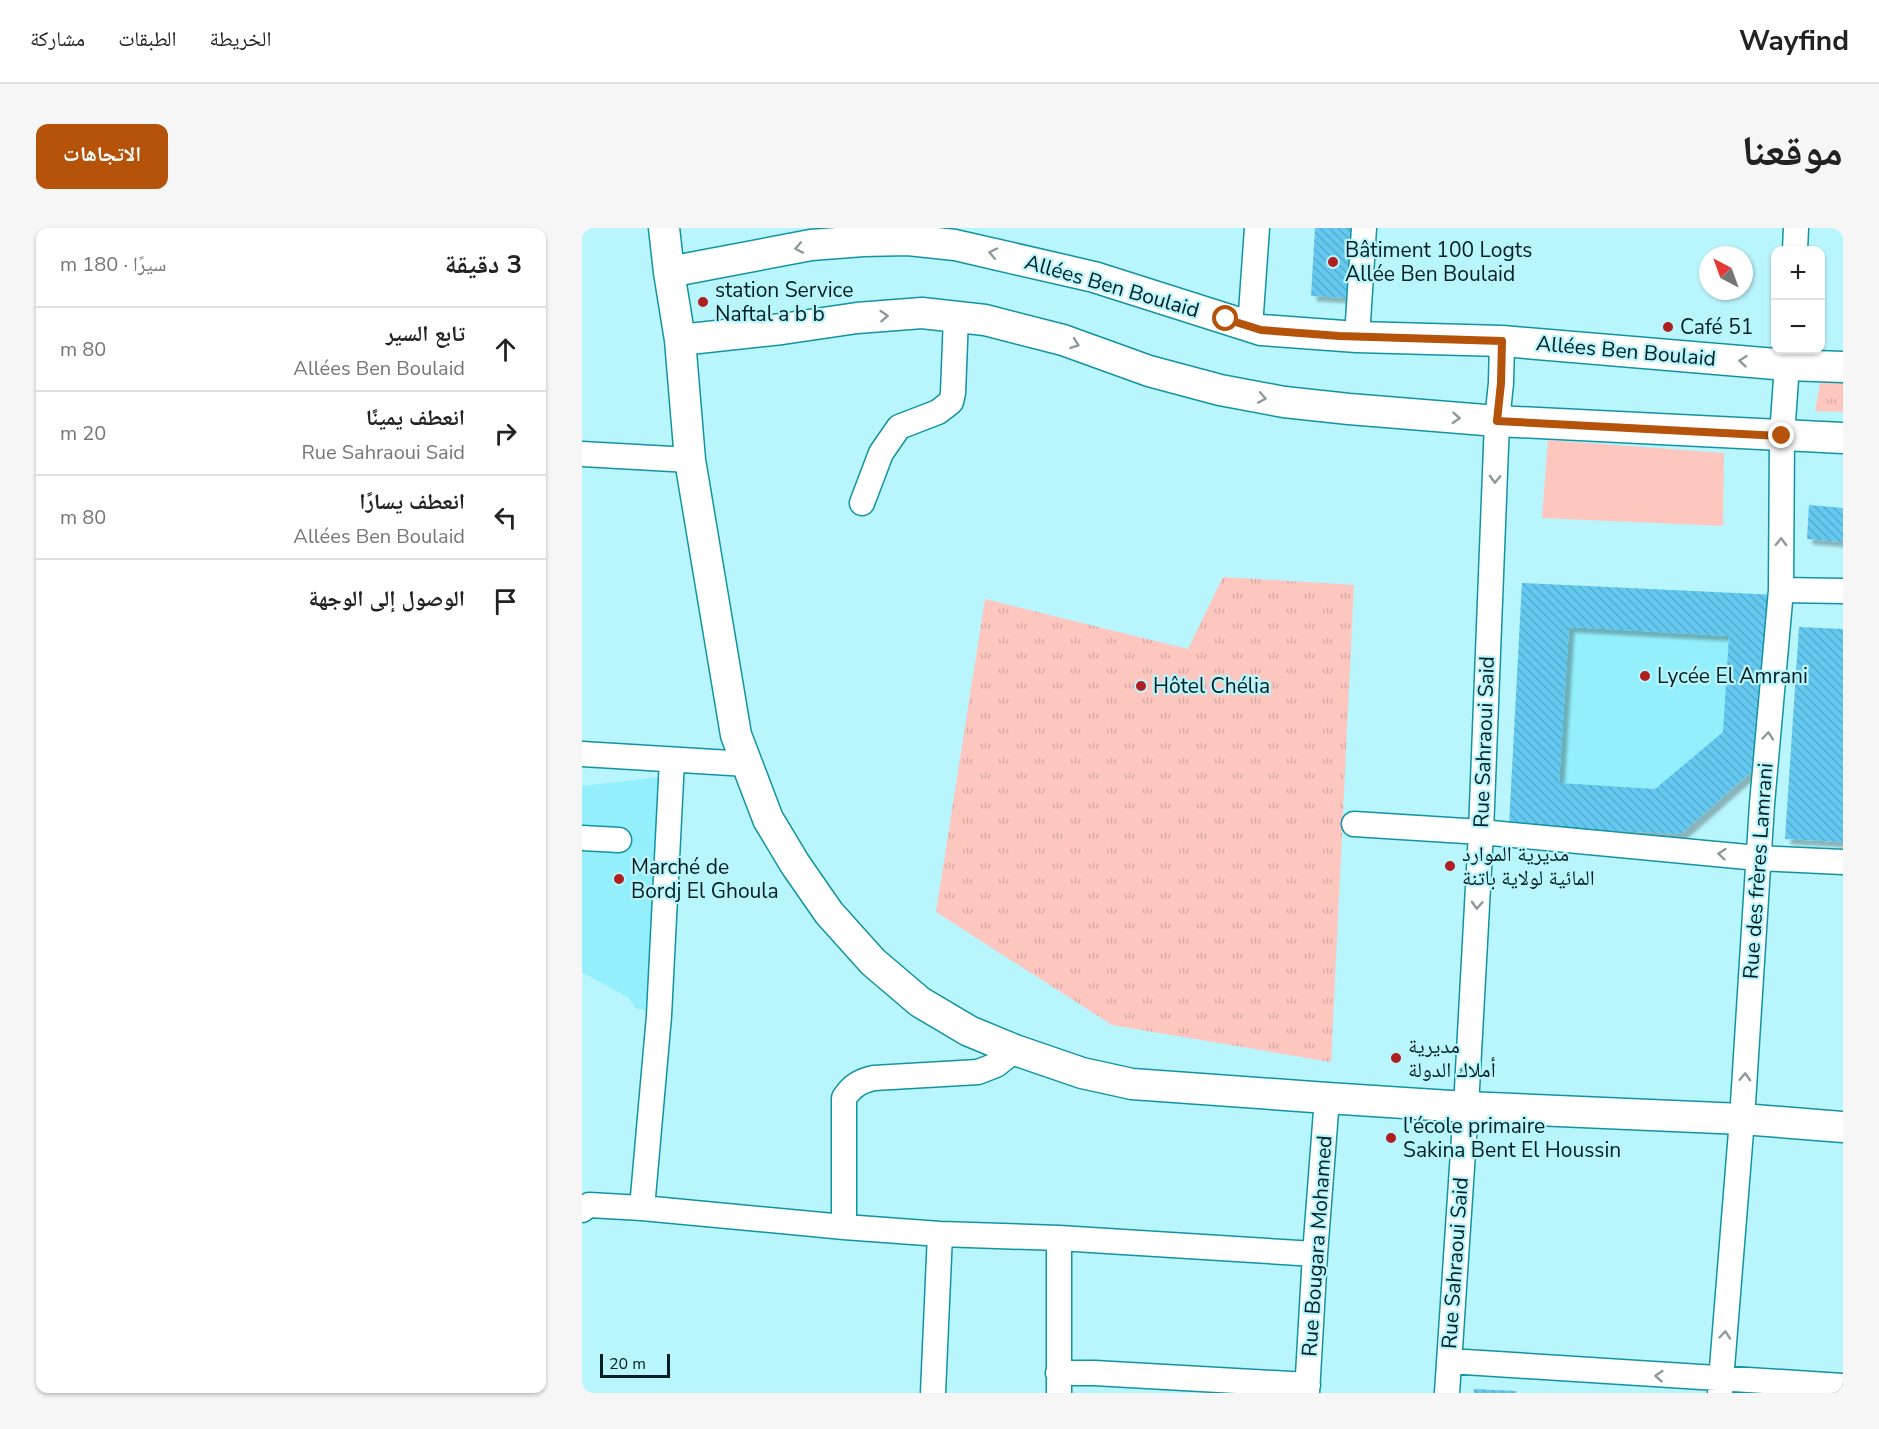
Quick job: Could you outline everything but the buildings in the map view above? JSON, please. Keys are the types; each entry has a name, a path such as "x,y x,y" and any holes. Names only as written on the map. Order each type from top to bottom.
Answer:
{"main road":[{"path":"664,228 680,340 690,460 736,735 768,819 795,864 829,912 873,962 920,1002 969,1031 1015,1050 1082,1072 1132,1084 1466,1107 1742,1119 1843,1127"},
{"name":"Allées Ben Boulaid","path":"669,272 812,245 908,240 955,245 1094,277 1261,330 1357,337 1502,341 1788,357 1843,367"},
{"path":"680,340 857,318 922,313 986,320 1063,340 1149,371 1220,390 1349,410 1497,421 1843,438"}],"street":[{"path":"1250,327 1257,228"},
{"path":"1357,337 1364,228"},
{"path":"1795,246 1796,228"},
{"path":"862,503 881,453 899,427 938,412 951,402 956,317"},
{"name":"Rue Sahraoui Said","path":"1447,1393 1481,832 1502,341"},
{"name":"Rue des frères Lamrani","path":"1721,1387 1742,1119 1758,858 1781,590 1782,436 1788,357"},
{"path":"582,454 690,460"},
{"path":"1781,590 1843,591"},
{"path":"582,754 747,764"},
{"path":"642,1208 659,1016 672,760"},
{"path":"1354,824 1481,832 1758,858 1843,862"},
{"path":"582,838 619,840"},
{"path":"844,1227 844,1098 852,1087 863,1080 874,1078 978,1072 996,1065 1015,1050"},
{"name":"Rue Bougara Mohamed","path":"1308,1389 1315,1254 1327,1098"},
{"path":"582,1210 589,1206 642,1208 940,1234 1059,1238 1315,1254"},
{"path":"933,1393 940,1234"},
{"path":"1059,1238 1059,1383 1308,1389"},
{"path":"1449,1361 1721,1387 1843,1386"}],"shaded area":[{"name":"Lycée El Amrani","path":"1522,583 1777,595 1768,757 1681,834 1509,826"},
{"name":"Marché de Bordj El Ghoula","path":"661,777 648,1011 635,1008 629,998 582,972 582,786"}],"green space":[{"path":"1821,378 1843,378 1843,412 1815,411"},
{"path":"1548,440 1724,453 1723,526 1542,518"},
{"path":"1223,577 1354,585 1331,1062 1112,1025 936,912 985,599 1188,649"}],"place":[{"name":"Bâtiment 100 Logts Allée Ben Boulaid","path":"1333,262"},
{"name":"station Service Naftal a b b","path":"703,302"},
{"name":"Café 51","path":"1668,327"},
{"name":"Lycée El Amrani","path":"1645,676"},
{"name":"Hôtel Chélia","path":"1141,686"},
{"name":"مديرية الموارد المائية لولاية باتنة","path":"1450,866"},
{"name":"Marché de Bordj El Ghoula","path":"619,879"},
{"name":"مديرية أملاك الدولة","path":"1396,1058"},
{"name":"l'école primaire Sakina Bent El Houssin","path":"1391,1138"}],"route":[{"path":"1226,319 1261,330 1339,336 1502,341 1497,421 1782,436"}]}
